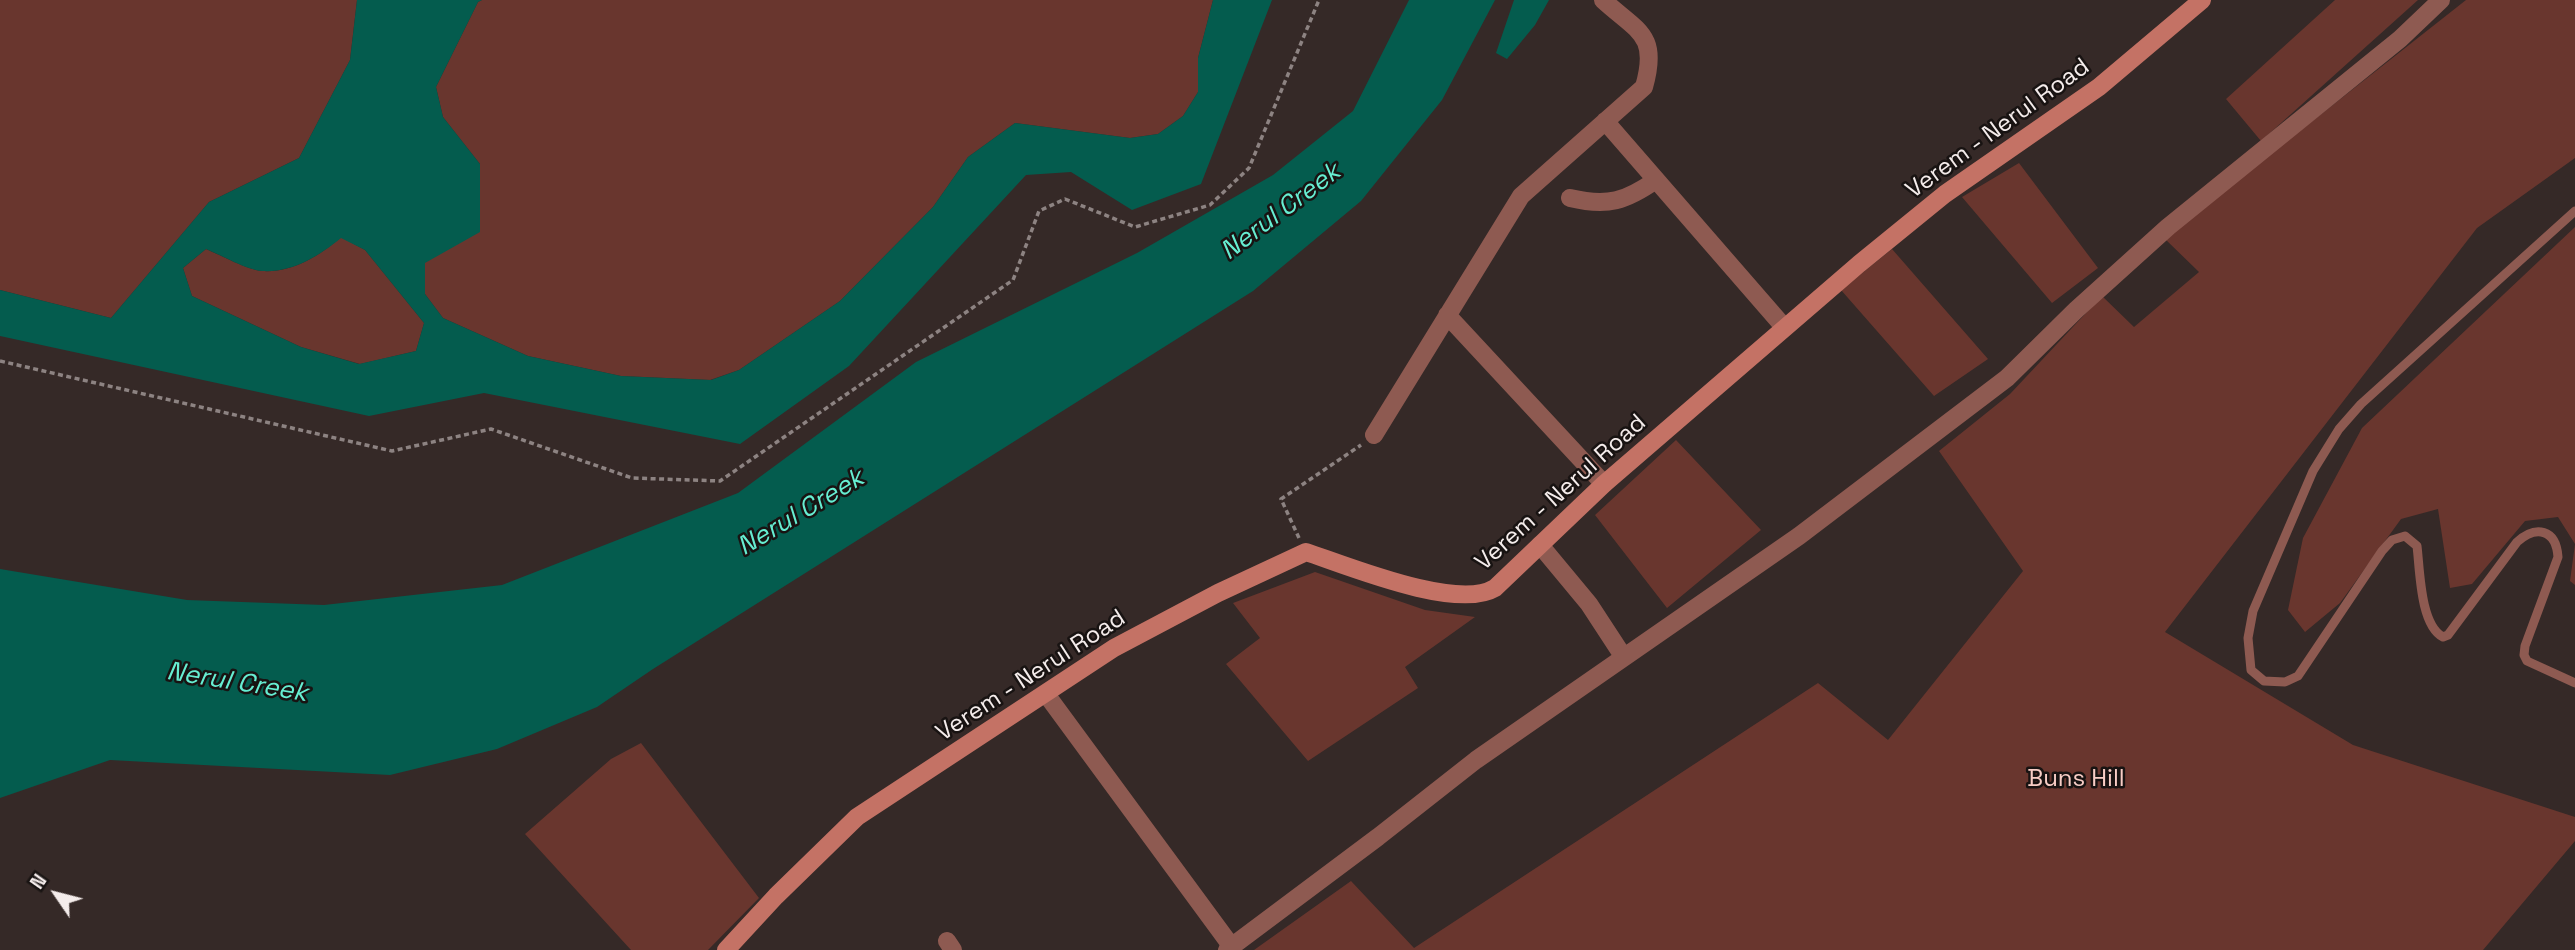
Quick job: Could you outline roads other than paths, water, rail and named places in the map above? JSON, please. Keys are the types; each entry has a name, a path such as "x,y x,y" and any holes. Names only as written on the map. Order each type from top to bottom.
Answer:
{"main road":[{"name":"Verem - Nerul Road","path":"726,950 776,896 857,817 1114,648 1218,593 1306,552 1431,591 1469,596 1483,594 1495,588 1604,484 1784,327 1945,194 2099,87 2202,0"}],"street":[{"path":"1374,435 1521,196 1644,87 1651,62 1645,36 1603,0"},
{"path":"1046,694 1230,948 1476,760 1799,536 2007,378 2168,227 2368,66 2441,0"},
{"path":"1605,121 1784,327"},
{"path":"1570,198 1592,203 1616,201 1634,196 1657,180"},
{"path":"1447,315 1604,484"},
{"path":"1540,545 1589,604 1623,656"}],"lane":[{"path":"2575,211 2361,404 2339,429 2313,471 2253,611 2248,638 2251,670 2258,677 2264,681 2285,682 2298,676 2382,551 2392,540 2405,536 2417,546 2428,621 2443,637 2448,635 2517,542 2529,532 2538,531 2553,539 2558,557 2524,655 2527,661 2575,683"}],"water":[{"path":"357,0 482,0 478,2 436,87 443,117 480,164 480,232 425,263 425,294 443,318 528,356 621,376 711,380 739,370 840,301 933,207 968,157 1015,123 1130,138 1158,134 1183,116 1198,92 1198,58 1213,0 1272,0 1201,184 1132,210 1071,172 1026,175 849,366 740,444 484,393 369,416 0,336 0,290 111,318 209,202 299,158 350,60","holes":["341,238 365,250 424,323 416,351 359,364 301,347 192,296 183,268 206,249 262,271 284,269 304,262"]},
{"name":"Nerul Creek","path":"1409,0 1495,0 1442,100 1361,201 1253,291 653,669 597,707 497,749 390,775 110,760 0,798 0,569 187,600 324,605 502,585 738,493 916,362 1137,253 1273,175 1353,111"},
{"path":"1514,0 1549,0 1535,25 1507,59 1496,53"}],"park label":[{"name":"Buns Hill","path":"2076,779"}]}
